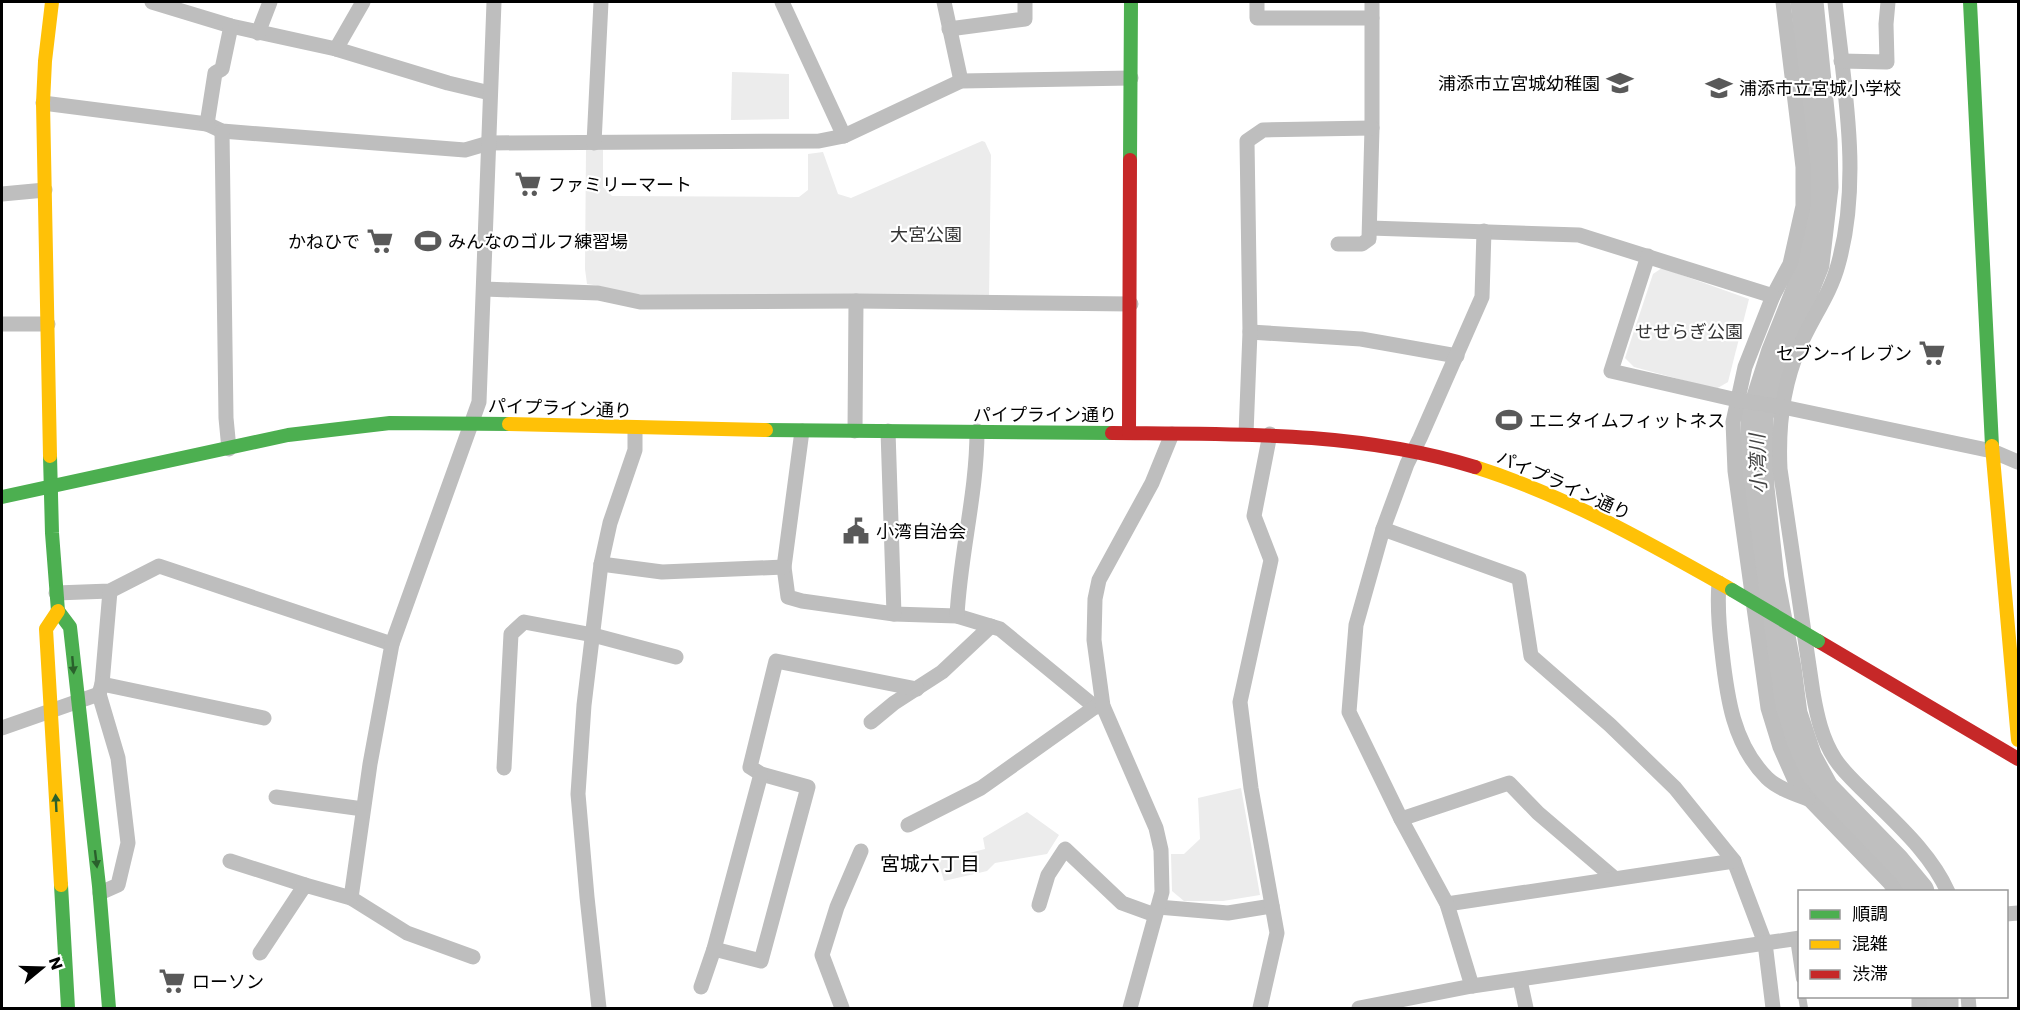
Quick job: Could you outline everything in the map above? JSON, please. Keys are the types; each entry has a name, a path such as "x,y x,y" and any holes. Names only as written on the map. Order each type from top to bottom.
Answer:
{"street":[{"path":"52,2 43,103 52,533 58,611 70,627 100,893 109,1008"},
{"path":"152,2 231,26 336,49 448,83 490,93"},
{"path":"258,33 270,2"},
{"path":"336,49 363,2"},
{"path":"351,898 363,809 392,644 479,402 494,2"},
{"path":"594,143 601,2"},
{"path":"782,2 844,136"},
{"path":"944,2 961,81"},
{"path":"949,29 1025,19 1025,2"},
{"path":"1129,433 1131,2"},
{"path":"1257,2 1257,18 1372,18"},
{"path":"1338,244 1362,244 1369,239 1372,2"},
{"path":"1783,2 1803,167 1803,206 1790,264 1773,296 1745,367 1733,422 1735,471 1768,708 1787,765 1796,783 1810,800 1895,890"},
{"path":"1835,2 1851,166 1851,199 1838,267 1826,298 1800,345 1790,371 1779,442 1780,468 1813,693 1826,742 1848,776 1905,832 1943,880 1948,890"},
{"path":"1841,61 1887,62 1888,2"},
{"path":"1970,2 1992,451 2019,740"},
{"path":"207,124 215,73 222,69 231,26"},
{"path":"43,103 207,124 222,130 465,150 489,143 819,141 844,136 961,81 1131,78"},
{"path":"1246,434 1250,332 1247,141 1263,130 1372,128"},
{"path":"222,130 226,406 229,449"},
{"path":"2,194 45,190"},
{"path":"1370,228 1580,235 1773,296"},
{"path":"1472,986 1447,904 1401,819 1349,711 1356,625 1383,529 1413,452 1482,297 1484,231"},
{"path":"1648,256 1611,371 1737,400 1783,407 1992,451 2019,462"},
{"path":"484,289 598,293 640,302 856,301 1131,304"},
{"path":"855,431 856,301"},
{"path":"2,324 48,324"},
{"path":"1250,332 1361,339 1457,356"},
{"name":"パイプライン通り","path":"2,497 288,435 390,423 802,431 1270,434 1327,438 1413,452 1482,470 1534,488 1587,511 1726,587 2019,759"},
{"path":"599,1008 586,897 578,794 584,705 601,564 610,523 634,450 635,428"},
{"path":"802,431 784,567 788,597 894,614 957,616 1000,629 1099,706"},
{"path":"888,431 894,614"},
{"path":"957,616 959,579 977,462 977,431"},
{"path":"1130,1008 1162,892 1161,850 1156,828 1099,706 1094,640 1095,598 1099,580 1152,483 1172,434"},
{"path":"1260,1008 1277,933 1251,788 1240,702 1270,560 1254,516 1270,434"},
{"path":"1383,529 1519,578 1531,656 1611,725 1675,788 1734,861 1765,943 1773,1008"},
{"path":"601,564 662,572 784,567"},
{"path":"56,593 110,591 159,566 392,644"},
{"path":"1726,587 1717,609 1725,687 1731,716 1741,739 1768,780 1810,800"},
{"path":"100,893 117,885 128,843 118,758 100,689 110,591"},
{"path":"58,611 46,629 68,1008"},
{"path":"504,768 511,634 524,622 593,635 676,657"},
{"path":"871,722 894,703 942,672 991,626"},
{"path":"714,949 761,961 808,787 761,774 750,767 776,661 916,689"},
{"path":"2,728 77,702 100,689 264,718"},
{"path":"908,825 981,788 1099,706"},
{"path":"701,987 714,949 761,774"},
{"path":"1401,819 1509,783 1538,813 1614,878"},
{"path":"276,797 363,809"},
{"path":"1039,904 1048,875 1065,849 1122,903 1156,911 1228,914 1272,906"},
{"path":"842,1008 822,955 837,908 861,851"},
{"path":"230,861 351,898 407,933 473,957"},
{"path":"1447,904 1734,861"},
{"path":"260,953 305,885"},
{"path":"1359,1008 1472,986 1797,939"},
{"path":"1520,980 1526,1008"}],"green space":[{"path":"732,72 789,74 789,119 731,120"},
{"name":"大宮公園","path":"982,141 985,142 991,155 989,299 623,294 587,284 585,269 586,150 603,150 603,187 612,196 799,197 808,190 808,154 823,152 838,194 851,198"},
{"name":"せせらぎ公園","path":"1662,268 1749,299 1728,382 1716,389 1634,367 1625,358 1653,274"},
{"path":"1241,788 1260,895 1223,901 1184,901 1172,891 1171,854 1184,854 1200,839 1198,798"},
{"path":"1027,812 1059,835 1047,854 995,863 987,871 944,881 938,861 985,849 983,838"}],"waterway":[{"name":"小湾川","path":"1807,2 1821,141 1822,187 1813,264 1777,354 1757,416 1758,488 1768,579 1785,668 1791,714 1806,759 1823,790 1894,863 1916,890"},
{"name":"小湾川","path":"1942,998 1942,1008"}],"traffic: fast":[{"path":"1130,160 1131,2"},
{"path":"1970,2 1992,446"},
{"path":"2,497 288,435 390,423 509,424"},
{"path":"766,430 1112,433"},
{"path":"50,456 52,533 58,611 70,627 99,886 109,1008"},
{"path":"1732,590 1818,641"},
{"path":"61,885 68,1008"}],"traffic: slow":[{"path":"50,456 43,103 52,2"},
{"path":"509,424 766,430"},
{"path":"1992,446 2018,740"},
{"path":"1475,467 1575,506 1732,590"},
{"path":"58,611 46,629 61,885"}],"traffic: jam":[{"path":"1129,433 1130,160"},
{"path":"1112,433 1249,435 1340,441 1431,455 1475,467"},
{"path":"1818,641 2018,759"}],"place":[{"name":"浦添市立宮城幼稚園","path":"1620,83"},
{"name":"浦添市立宮城小学校","path":"1719,88"},
{"name":"ファミリーマート","path":"528,184"},
{"name":"かねひで","path":"380,241"},
{"name":"みんなのゴルフ練習場","path":"428,241"},
{"name":"セブン-イレブン","path":"1932,353"},
{"name":"エニタイムフィットネス","path":"1509,420"},
{"name":"小湾自治会","path":"856,531"},
{"name":"ローソン","path":"172,981"}],"district":[{"name":"宮城六丁目","path":"930,864"}]}
